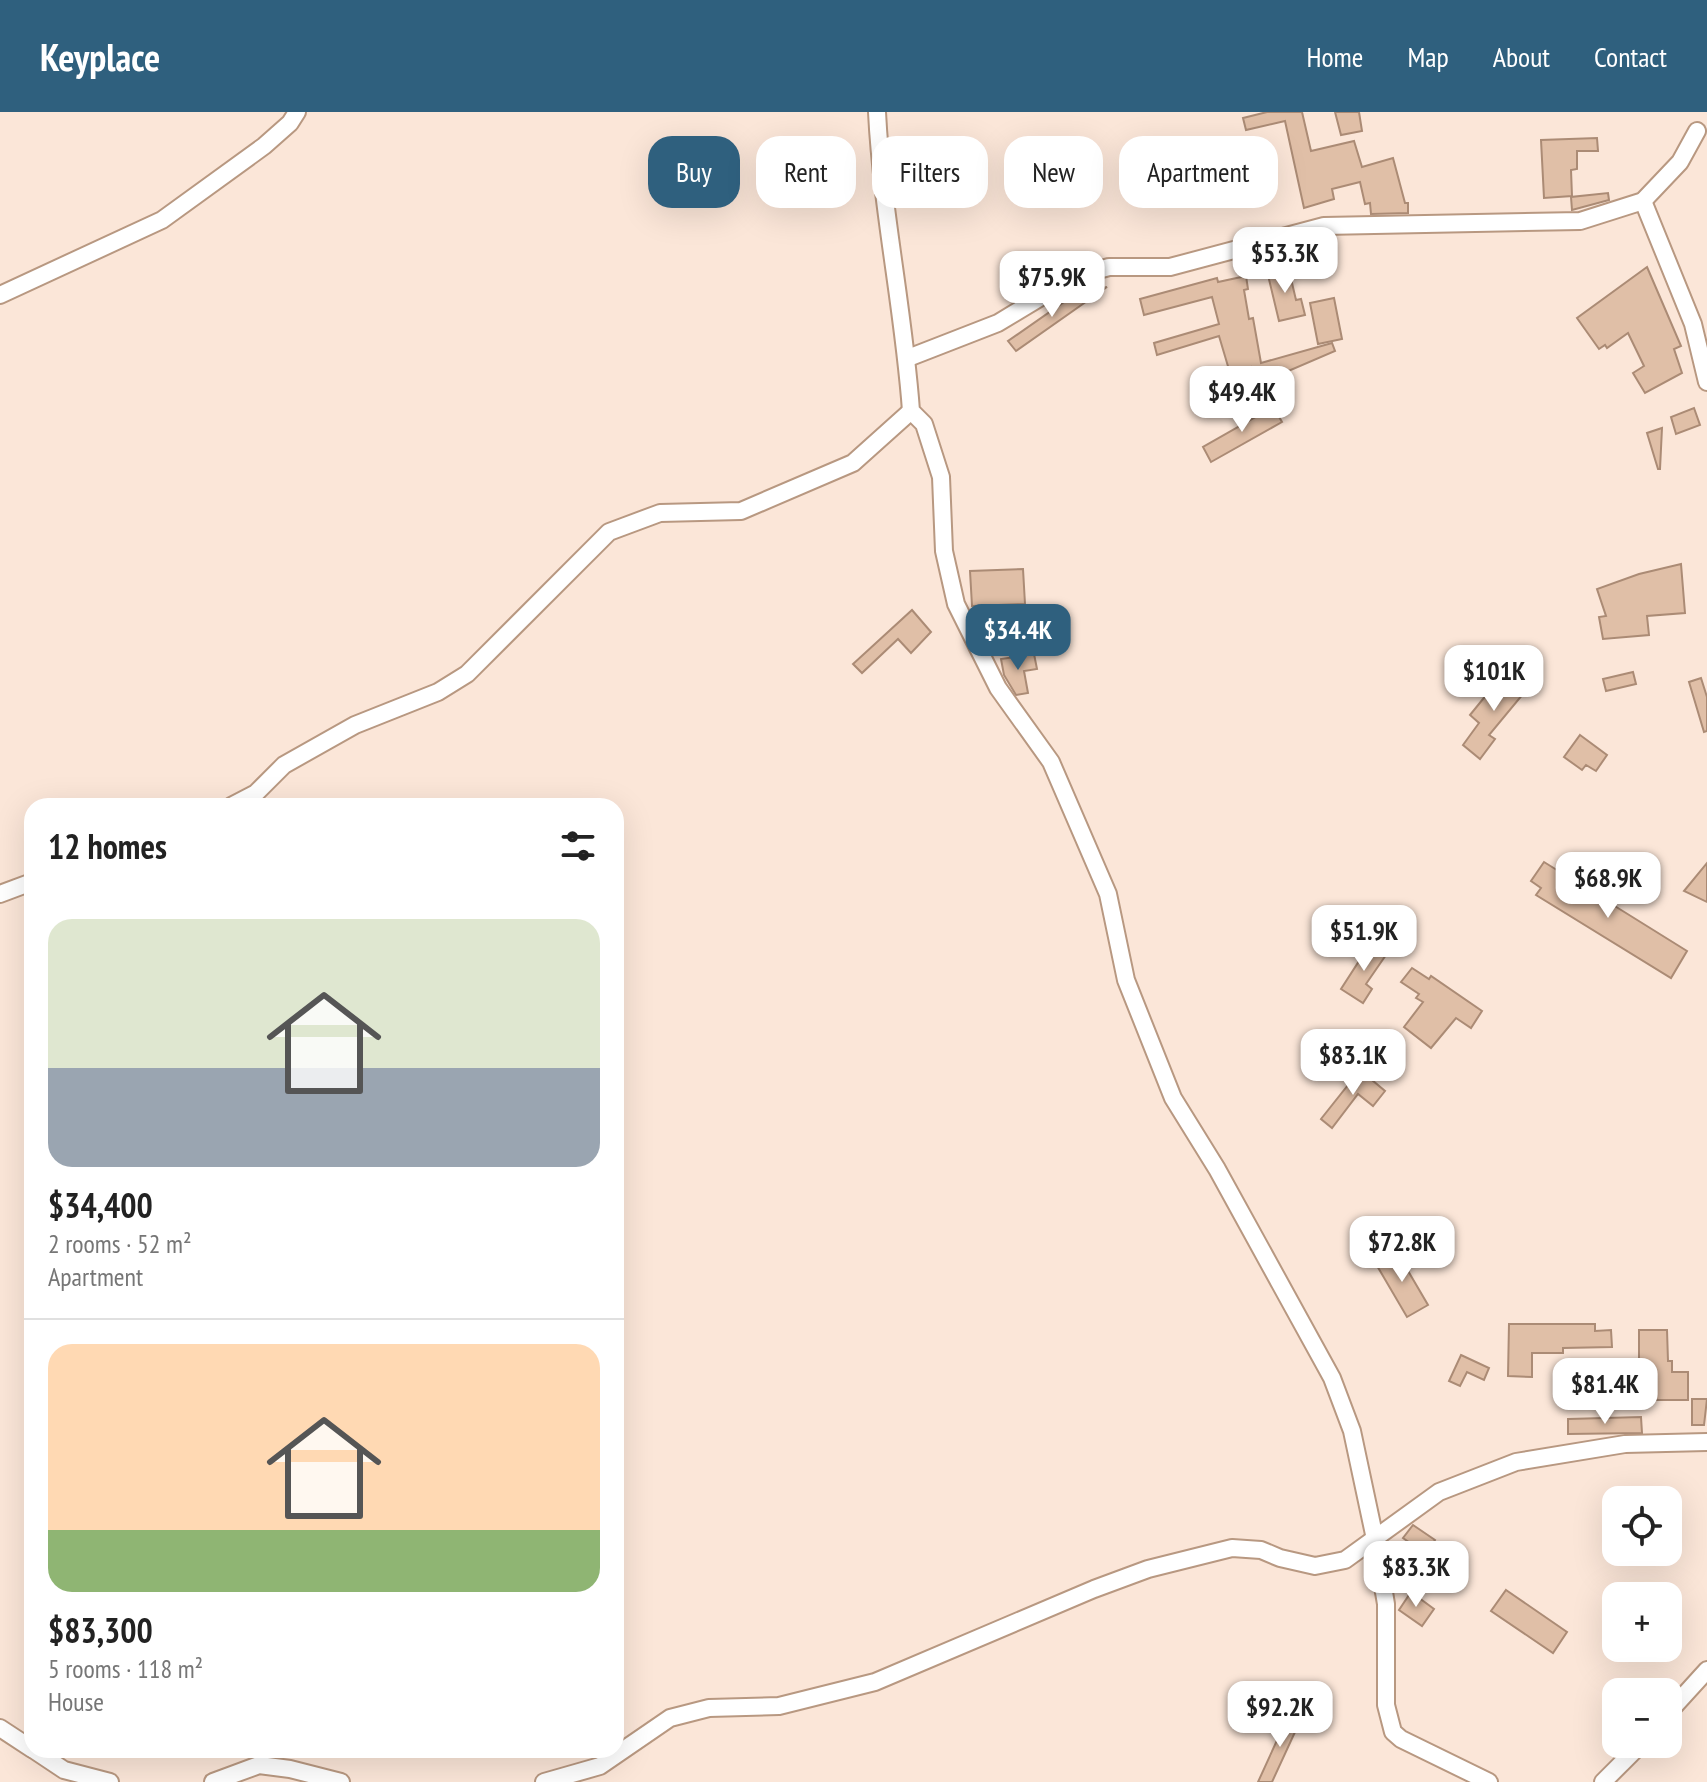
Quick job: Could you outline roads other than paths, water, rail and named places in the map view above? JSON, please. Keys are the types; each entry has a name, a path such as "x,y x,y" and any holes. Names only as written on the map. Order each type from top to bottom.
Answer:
{"street":[{"path":"0,295 162,220 264,146 290,123 297,112"},
{"path":"877,112 880,163 908,358 911,411 924,424 941,477 944,551 956,604 998,688 1051,762 1108,894 1126,980 1173,1098 1217,1169 1332,1378 1352,1431 1375,1539 1386,1604 1386,1705 1393,1732 1401,1739 1489,1782"},
{"path":"908,358 998,323 1076,276 1109,267 1170,267 1324,226 1580,221 1643,201 1680,162 1697,131"},
{"path":"1643,201 1693,324 1707,382"},
{"path":"246,798 256,793 284,765 355,725 438,692 467,674 609,532 660,513 741,511 853,463 911,411"},
{"path":"0,894 24,885"},
{"path":"624,1750 670,1718 709,1708 779,1706 875,1682 1148,1569 1232,1548 1261,1550 1315,1566 1345,1560 1439,1492 1516,1462 1625,1444 1707,1442"},
{"path":"1682,1698 1707,1670"},
{"path":"0,1728 24,1743"},
{"path":"46,1758 64,1770 110,1782"},
{"path":"544,1782 600,1766 612,1758"},
{"path":"1603,1782 1627,1758"},
{"path":"213,1782 259,1765 341,1782"}]}
